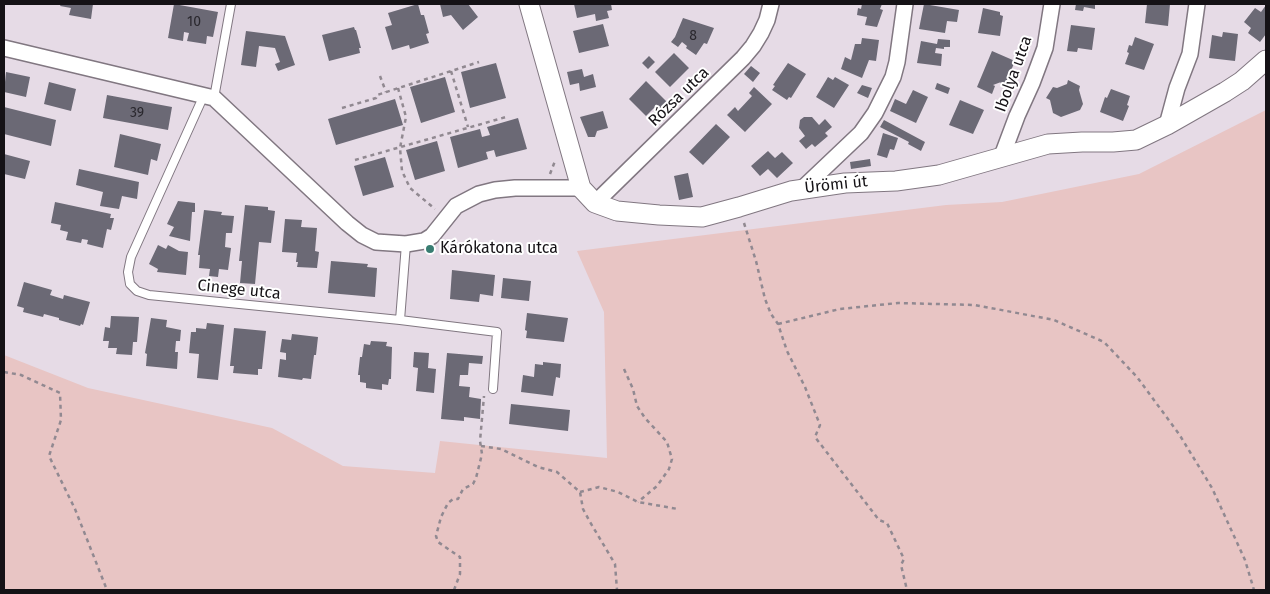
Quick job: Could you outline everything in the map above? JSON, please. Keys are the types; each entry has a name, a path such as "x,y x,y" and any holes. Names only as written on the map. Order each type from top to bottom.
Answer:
{"street":[{"name":"Ürömi út","path":"529,4 581,188 596,203 617,210 689,217 713,215 769,197 802,189 939,175 1048,144 1128,142 1144,138 1242,81 1266,60"},
{"name":"Rózsa utca","path":"596,203 743,58 761,33 771,4"},
{"path":"802,189 861,133 875,113 893,77 897,62 905,4"},
{"name":"Ibolya utca","path":"1002,156 1032,83 1044,48 1052,4"},
{"path":"1167,125 1177,88 1190,54 1197,4"},
{"path":"4,48 209,96 346,224 362,236 376,242 406,244 424,240 432,236 456,206 479,194 495,190 581,188"}],"lane":[{"path":"209,96 232,4"},
{"name":"Cinege utca","path":"209,96 131,257 128,272 130,284 137,292 149,295 400,320 497,332 493,389"},
{"path":"400,320 406,244"}],"path":[{"path":"342,108 376,98 378,94 479,62"},
{"path":"451,71 468,127"},
{"path":"380,76 386,92"},
{"path":"398,88 406,117 400,148 402,171 410,188 446,218"},
{"path":"355,160 506,117"},
{"path":"739,207 756,261 765,299 771,314 778,324 787,351 805,387 820,424 815,438 879,520 887,522 904,558 901,565 907,590"},
{"path":"778,324 840,309 898,303 975,305 1054,320 1104,342 1137,377 1179,434 1212,488 1245,560 1254,590"},
{"path":"624,369 633,388 637,406 645,418 668,442 672,459 657,486 638,502"},
{"path":"4,372 21,375 60,393 61,420 49,456 75,509 107,590"},
{"path":"454,590 460,574 460,557 438,542 436,536 441,517 448,503 453,499 458,499 463,489 473,484 476,478 482,454 480,440 485,390 493,389"},
{"path":"481,446 501,450 538,467 557,472 580,492 583,509 615,564 617,590"},
{"path":"580,492 599,487 618,492 638,502 678,509"}],"shaded area":[{"path":"1266,110 1266,590 4,590 4,355 88,388 272,428 343,466 435,473 440,441 607,458 604,312 577,251 946,205 1002,202 1139,174"}],"building":[{"path":"61,4 93,4 91,19 69,15 71,8 60,6"},
{"path":"174,4 218,12 213,37 207,36 206,44 187,41 189,33 184,32 183,41 168,38"},
{"path":"418,4 421,15 424,15 429,33 426,34 429,43 410,49 409,45 392,50 385,27 392,25 388,13"},
{"path":"440,4 468,4 478,17 463,30 451,15 443,17"},
{"path":"574,4 611,4 612,10 607,11 609,18 596,21 595,14 577,18"},
{"path":"862,4 882,4 880,9 883,10 877,27 865,25 867,17 857,15 858,8 861,9"},
{"path":"924,4 959,10 957,22 947,21 945,33 919,29"},
{"path":"1076,4 1095,4 1095,9 1084,7 1083,11 1075,10"},
{"path":"1147,4 1170,4 1168,26 1145,23"},
{"path":"1266,5 1266,34 1260,42 1248,33 1251,28 1244,22 1255,8 1261,12"},
{"path":"983,8 1000,12 1000,15 1003,16 1000,36 978,33"},
{"path":"683,18 714,28 707,44 704,43 696,55 686,48 687,46 682,42 678,47 671,42"},
{"path":"603,24 609,46 579,53 573,31"},
{"path":"1071,25 1095,28 1092,50 1078,48 1077,52 1067,51"},
{"path":"354,27 361,48 359,48 360,53 329,61 322,35"},
{"path":"246,31 285,36 295,65 278,71 275,64 280,62 275,48 259,46 256,67 241,65"},
{"path":"1223,32 1238,34 1235,61 1209,58 1212,35 1222,37"},
{"path":"1135,37 1154,44 1144,70 1125,64 1129,53 1127,52 1129,45 1132,46"},
{"path":"862,38 879,40 876,61 869,60 862,78 841,69 845,57 851,60 855,44 861,44"},
{"path":"938,39 950,40 950,47 944,47 944,49 936,48 935,53 942,54 941,66 917,63 921,41 937,44"},
{"path":"992,51 1015,61 1005,85 1001,82 993,85 995,86 992,94 977,87"},
{"path":"674,53 689,68 670,87 655,72"},
{"path":"649,56 655,62 648,69 642,63"},
{"path":"496,63 506,98 470,108 461,72"},
{"path":"788,63 806,74 791,98 789,97 787,100 772,90 775,86 773,85"},
{"path":"751,66 760,73 753,82 744,74"},
{"path":"582,69 584,77 593,74 596,87 580,91 579,83 570,85 567,72"},
{"path":"6,72 30,77 26,97 4,92"},
{"path":"445,77 455,112 421,123 410,87"},
{"path":"828,77 833,80 835,77 849,85 834,108 816,97"},
{"path":"1068,80 1080,86 1079,90 1083,104 1080,110 1061,117 1053,113 1050,100 1046,98 1053,87 1057,88 1067,84"},
{"path":"646,81 667,102 658,112 654,108 646,116 629,99"},
{"path":"49,82 76,89 71,111 44,104"},
{"path":"937,83 950,88 948,94 935,89"},
{"path":"862,85 872,88 868,98 857,93"},
{"path":"754,87 772,104 745,132 727,115 735,107 738,111 752,96 749,93"},
{"path":"1111,89 1130,96 1127,105 1129,106 1123,121 1100,112 1105,97 1107,98"},
{"path":"913,90 928,97 916,123 890,111 895,99 906,104"},
{"path":"107,95 172,107 168,130 103,118"},
{"path":"395,99 403,125 336,145 328,119"},
{"path":"960,100 984,110 973,134 949,125"},
{"path":"4,107 56,120 51,146 4,134"},
{"path":"603,111 608,128 597,131 595,137 588,137 580,117"},
{"path":"804,117 812,117 819,125 825,119 832,127 825,133 828,136 815,147 812,144 806,149 799,141 805,136 799,128 800,120"},
{"path":"518,118 527,149 496,157 494,150 486,152 488,159 458,168 450,137 480,129 482,137 490,135 487,127"},
{"path":"884,120 925,142 921,151 908,144 909,142 880,127"},
{"path":"716,124 730,137 703,165 689,152"},
{"path":"883,133 898,138 894,150 890,149 887,158 877,155"},
{"path":"120,134 161,144 157,161 151,159 148,175 114,167"},
{"path":"437,141 445,171 415,180 406,150"},
{"path":"768,151 775,158 782,152 793,163 777,178 768,169 760,176 751,166"},
{"path":"4,154 30,161 25,179 4,174"},
{"path":"385,157 394,187 363,196 354,166"},
{"path":"870,159 871,166 851,169 850,162"},
{"path":"79,169 139,182 137,199 122,196 119,209 100,206 103,192 76,185"},
{"path":"688,173 693,197 679,200 674,176"},
{"path":"178,201 195,203 195,212 192,212 190,241 169,236 174,227 167,224"},
{"path":"55,202 111,214 110,218 114,218 111,230 107,229 103,248 87,244 88,240 82,239 81,243 66,240 68,232 60,230 61,225 51,223"},
{"path":"245,205 268,207 268,210 275,211 271,243 259,242 255,284 240,283 242,261 239,261"},
{"path":"204,210 222,212 221,215 234,216 232,233 226,233 225,247 231,248 228,270 219,269 218,277 209,276 210,269 199,268 200,255 198,255"},
{"path":"285,219 302,220 301,227 317,228 315,251 319,252 317,268 297,267 297,253 282,252"},
{"path":"158,245 166,249 168,245 179,251 188,252 186,275 157,272 158,269 149,264"},
{"path":"331,261 368,264 367,267 377,268 375,297 328,293"},
{"path":"452,270 495,275 493,296 480,294 479,302 450,299"},
{"path":"503,278 531,281 529,301 501,298"},
{"path":"24,282 52,290 50,295 63,299 64,295 90,302 83,325 81,324 80,326 44,314 43,317 23,312 24,308 17,306"},
{"path":"527,313 568,318 564,342 526,338"},
{"path":"111,316 139,317 137,342 133,342 132,355 116,354 117,348 108,348 109,341 103,341 105,327 110,328"},
{"path":"151,318 167,320 166,327 181,330 180,341 176,341 175,352 178,352 177,369 146,366 147,354 145,353"},
{"path":"207,323 224,325 218,380 197,378 199,354 189,353 191,332 196,332 196,328 206,329"},
{"path":"234,328 266,331 262,369 258,369 258,375 233,373 234,366 230,366"},
{"path":"292,334 318,337 311,379 303,378 302,380 278,377 280,359 286,360 286,353 280,352 282,339 291,340"},
{"path":"371,341 387,342 386,346 392,347 391,379 389,379 388,385 382,384 382,390 366,388 366,383 360,382 360,375 358,375 364,344 370,345"},
{"path":"414,352 429,353 428,368 436,369 434,393 416,391 418,368 413,367"},
{"path":"447,353 483,356 482,364 469,363 468,375 460,375 459,386 470,387 469,397 481,399 480,419 464,417 464,421 441,419"},
{"path":"543,362 561,364 560,378 556,377 553,396 521,392 523,375 534,377 535,364 543,365"},
{"path":"511,404 570,410 568,431 509,424"}],"place":[{"name":"Kárókatona utca","path":"430,249"}]}
